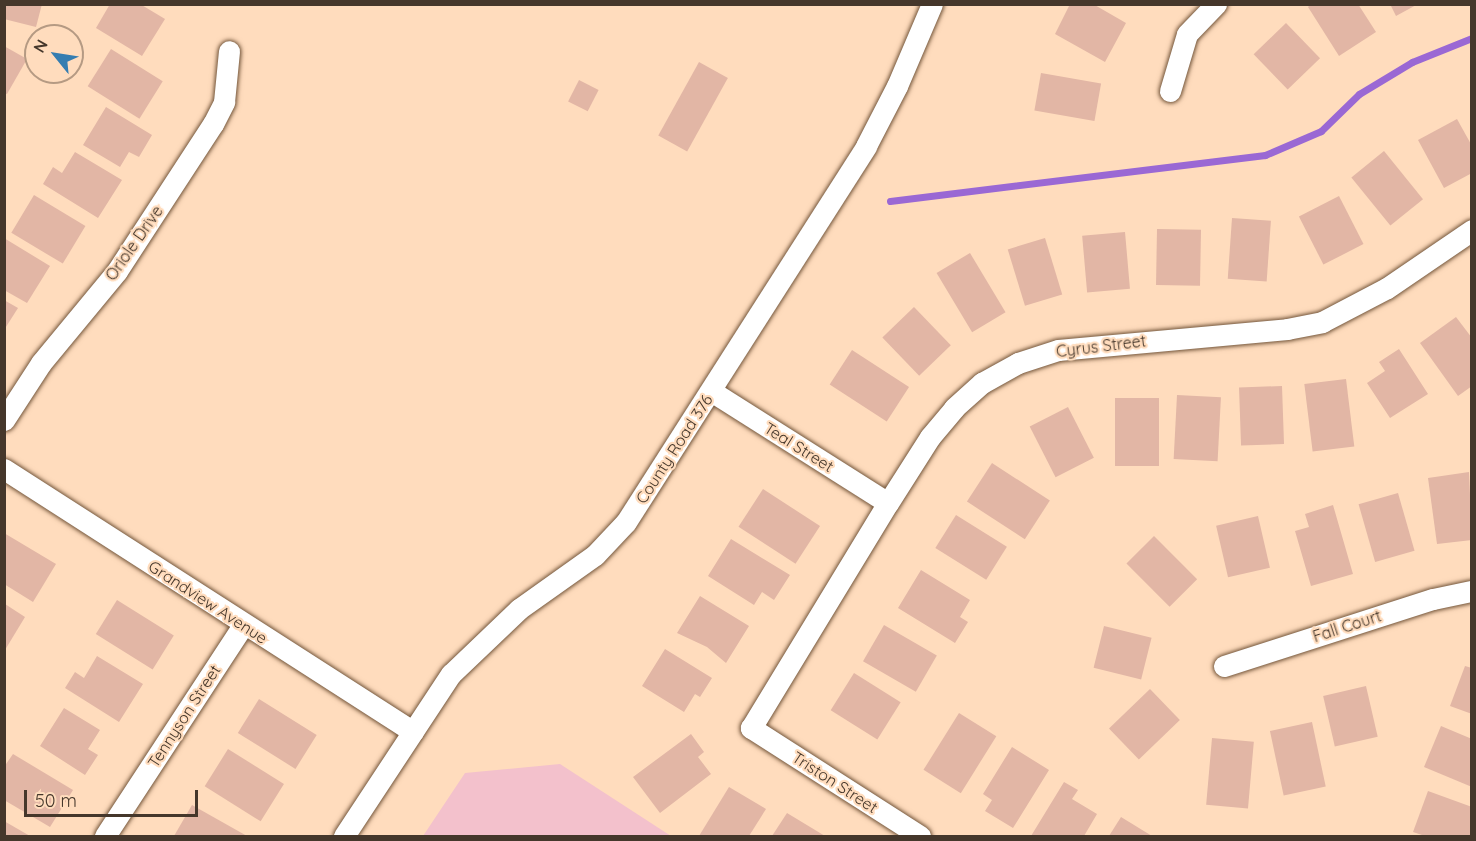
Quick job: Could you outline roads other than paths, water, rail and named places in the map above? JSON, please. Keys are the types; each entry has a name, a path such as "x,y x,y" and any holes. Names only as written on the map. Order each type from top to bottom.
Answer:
{"street":[{"name":"County Road 376","path":"344,837 452,674 519,609 594,555 626,522 866,146 897,86 932,4"},
{"path":"1170,91 1187,34 1216,4"},
{"name":"Oriole Drive","path":"4,420 40,363 117,271 213,124 224,102 229,51"},
{"name":"Cyrus Street","path":"751,728 888,503 954,408 982,383 1018,363 1058,350 1101,343 1287,329 1322,322 1387,288 1472,230"},
{"name":"Teal Street","path":"711,391 888,503"},
{"name":"Grandview Avenue","path":"4,469 243,625 413,732"},
{"name":"Fall Court","path":"1224,666 1433,599 1472,591"},
{"name":"Tennyson Street","path":"105,837 243,625"},
{"name":"Triston Street","path":"751,728 920,837"}],"waterway":[{"path":"890,201 1265,155 1321,131 1359,94 1412,62 1472,38"}]}
